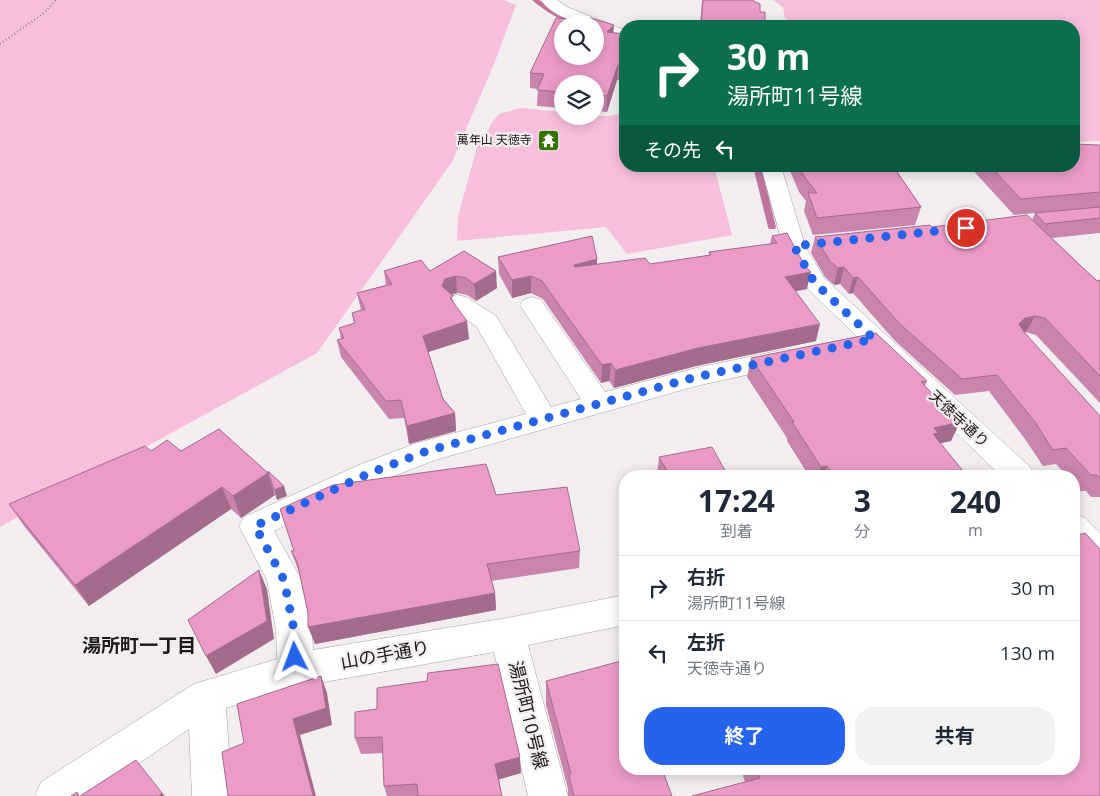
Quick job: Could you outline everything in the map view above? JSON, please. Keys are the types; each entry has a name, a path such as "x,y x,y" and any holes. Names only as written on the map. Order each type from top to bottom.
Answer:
{"street":[{"path":"548,0 562,10 574,15"},
{"path":"604,28 619,34"},
{"name":"天徳寺通り","path":"774,172 804,245 814,282 1014,470"},
{"path":"457,302 487,322 543,418"},
{"path":"532,305 598,403"},
{"path":"846,345 874,339"},
{"path":"296,670 294,630 284,580 255,526 370,473 427,451 696,377 808,353"},
{"path":"1081,528 1100,555"},
{"name":"山の手通り","path":"55,796 207,696 296,670 508,634 619,611"},
{"name":"湯所町10号線","path":"508,634 548,796"},
{"path":"207,696 212,796"}],"path":[{"path":"0,44 44,13 56,0"}],"shaded area":[{"path":"0,0 504,0 516,5 494,64 452,162 317,353 0,527"},
{"path":"773,0 1100,0 1100,141 1080,142 1080,20 788,20 785,18 783,7"},
{"path":"521,108 554,111 554,125 604,125 604,116 619,114 619,172 716,172 732,235 627,254 606,227 457,241 458,216 477,147 486,135 492,122 499,114"}],"building":[{"path":"703,0 752,0 760,4 760,12 765,12 765,20 701,20"},
{"path":"554,22 554,65 604,65 604,22 614,25 607,32 619,33 619,65 607,96 604,96 604,75 554,75 554,91 537,90 544,74 530,73"},
{"path":"1080,144 1100,145 1100,192 1021,199 996,172 1080,172"},
{"path":"802,172 897,172 921,207 817,218 808,193 817,193"},
{"path":"1100,207 1100,218 1045,224 1035,213"},
{"path":"1027,215 1097,281 1100,280 1100,376 1045,318 1035,316 1025,318 1019,324 1024,332 1100,416 1100,478 1097,475 1091,475 1066,448 1053,450 1035,422 997,375 962,379 900,324 858,277 853,278 844,267 838,268 830,261 815,237 930,225 932,227"},
{"path":"787,233 805,266 811,272 785,277 820,324 698,348 615,370 611,363 602,365 542,281 531,276 512,280 498,257 592,236 597,259 574,265 575,267 645,258 650,264 711,255 709,252 777,243 772,236"},
{"path":"464,251 496,271 474,284 466,278 456,276 445,279 442,286 453,296 450,298 467,321 423,336 443,399 455,413 407,426 401,400 386,401 337,340 344,338 339,328 355,323 352,313 365,309 357,293 392,284 384,271 421,260 430,271"},
{"path":"876,333 927,381 921,382 960,422 934,428 938,433 933,434 962,470 830,470 827,466 821,467 792,422 794,422 751,358"},
{"path":"219,429 268,473 233,496 222,487 75,585 9,504 145,446 151,451 167,440 181,451"},
{"path":"712,447 725,470 667,470 659,457"},
{"path":"486,464 496,495 567,487 580,551 487,564 495,593 308,627 308,613 297,561 291,551 294,551 280,509 333,485"},
{"path":"268,471 284,486 274,490"},
{"path":"1085,533 1100,549 1100,796 692,796 760,778 759,775 1080,775 1080,534"},
{"path":"259,570 267,621 206,656 188,620"},
{"path":"619,662 619,775 664,775 672,796 574,796 569,776 571,774 546,681"},
{"path":"498,664 520,757 495,764 502,796 418,796 417,784 384,786 382,737 355,738 355,712 377,709 377,688 427,681 428,673"},
{"path":"321,676 326,708 293,719 313,796 228,796 222,752 244,743 237,704"},
{"path":"136,760 162,793 159,796 80,796"},
{"path":"77,792 79,796 71,796"}],"waterway":[{"path":"535,0 559,15"},
{"path":"758,172 772,227"}],"place":[{"name":"萬年山 天徳寺","path":"548,140"}],"district":[{"name":"湯所町一丁目","path":"139,645"}],"route":[{"path":"295,657 294,630 284,580 255,526 370,473 427,451 696,377 874,339 814,282 794,246 966,228"}]}
